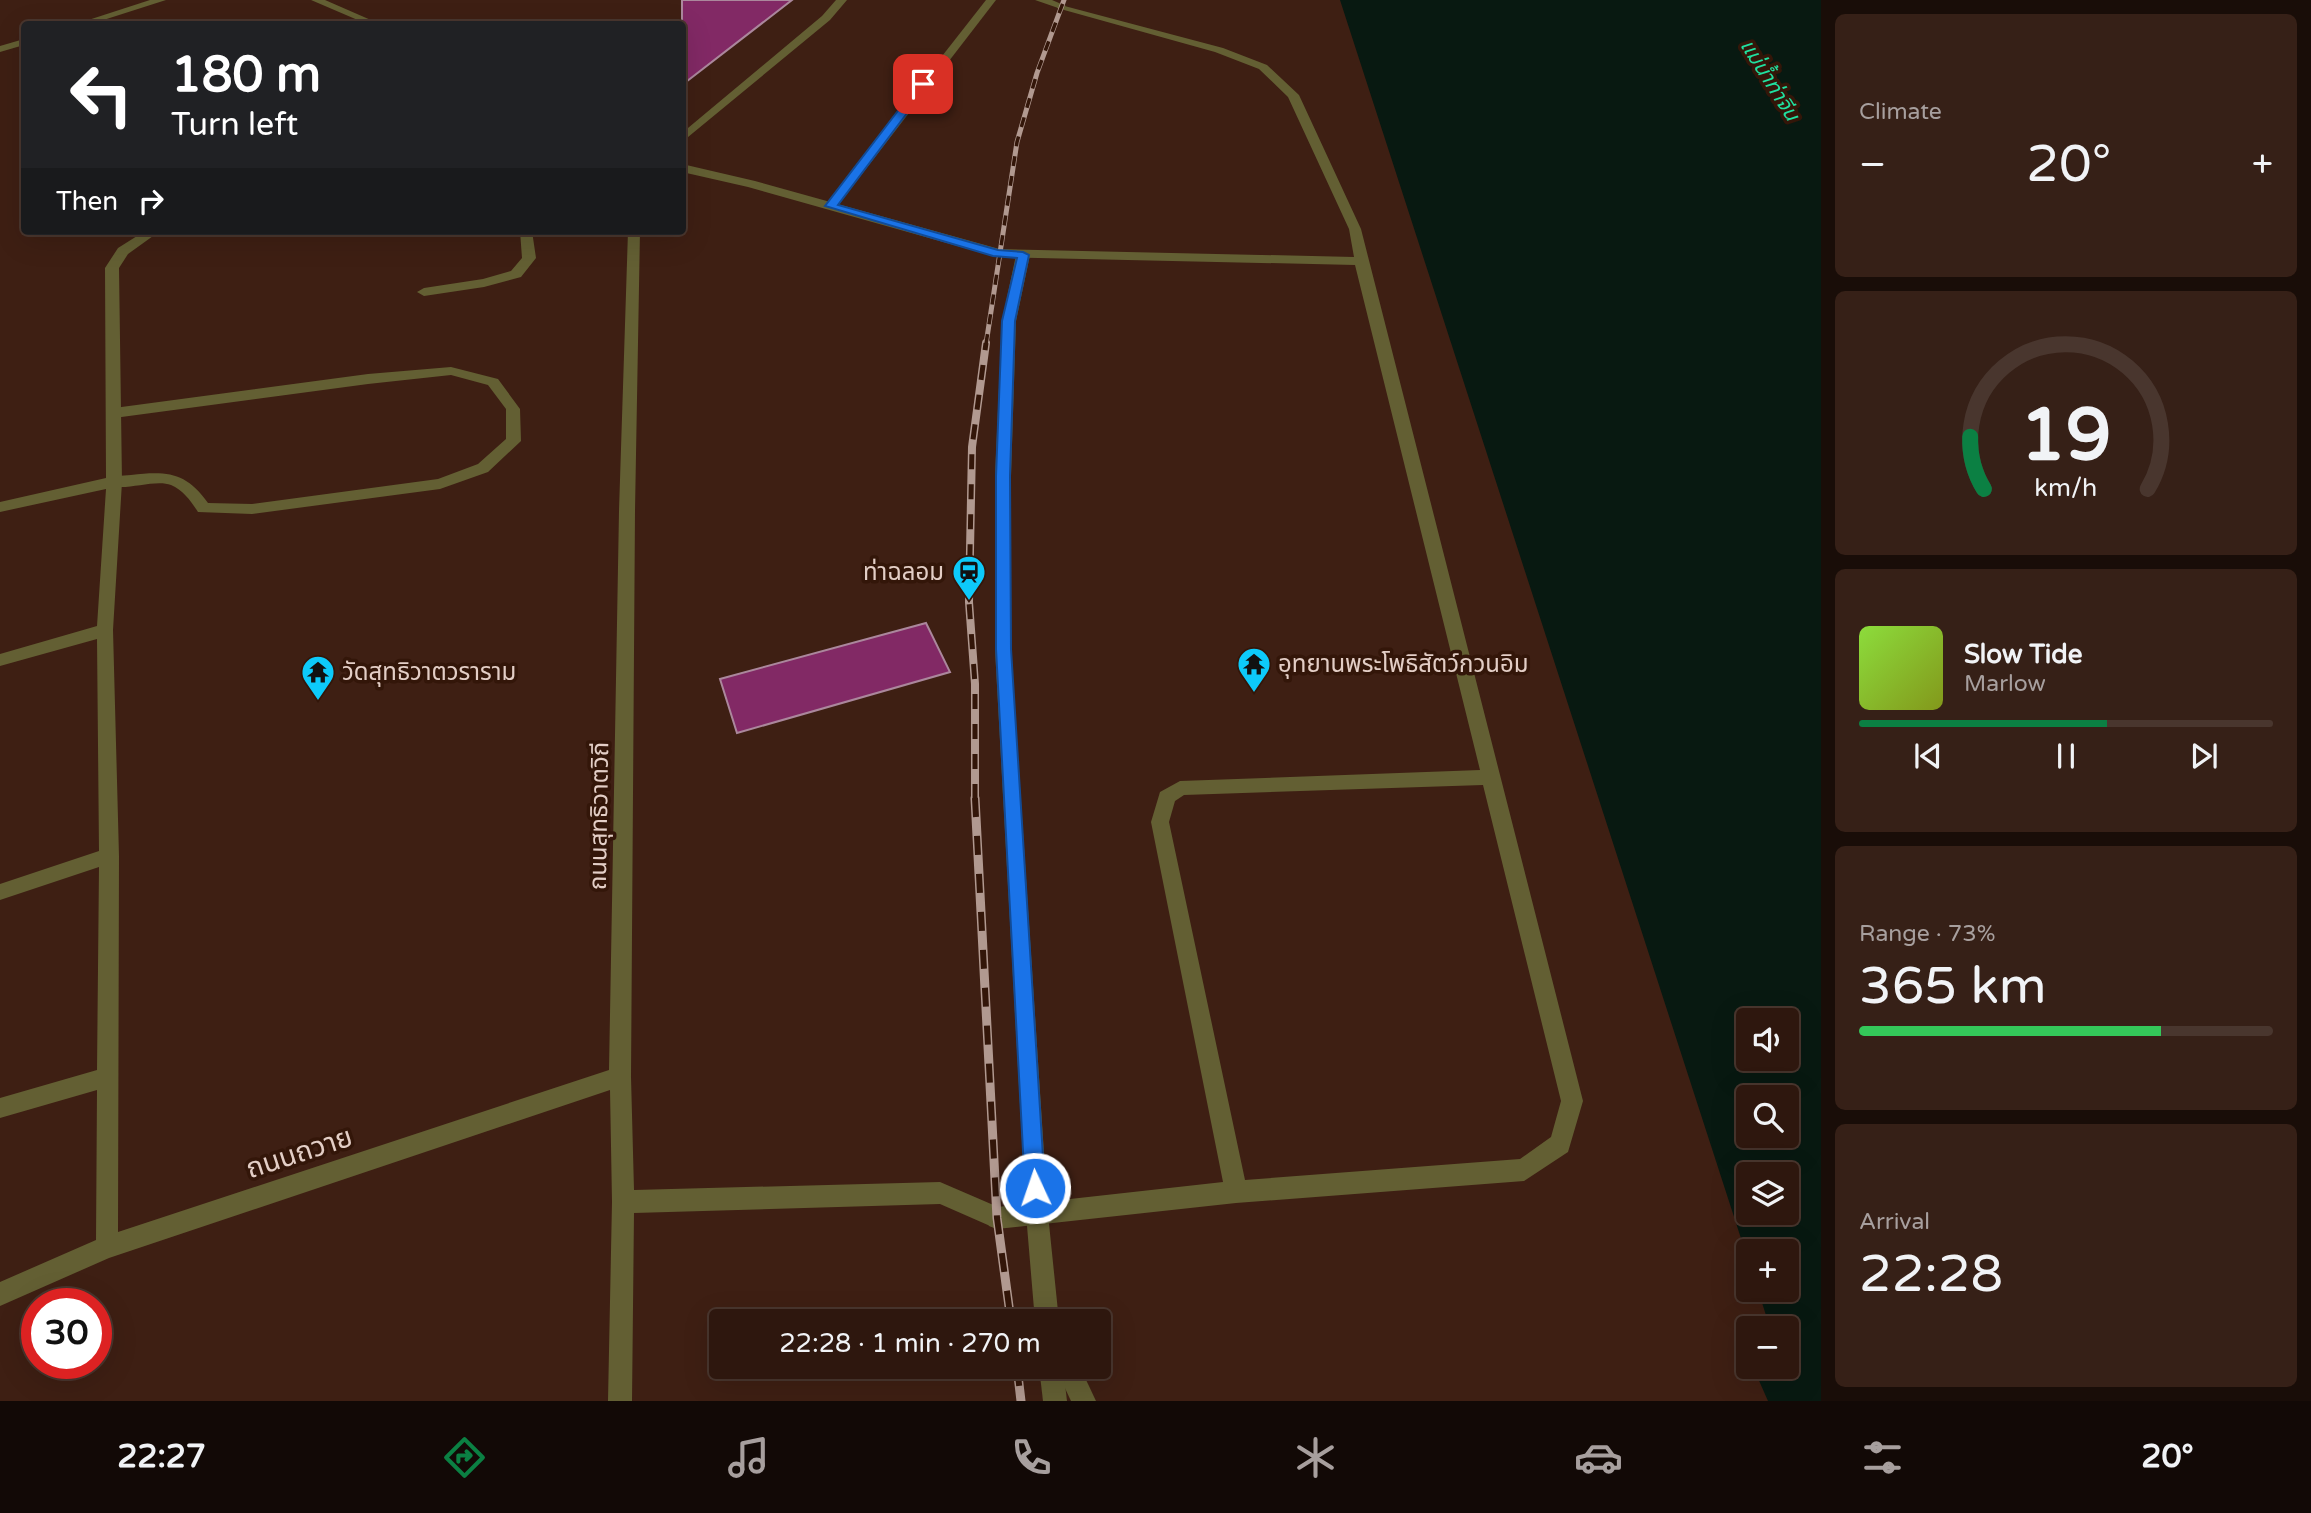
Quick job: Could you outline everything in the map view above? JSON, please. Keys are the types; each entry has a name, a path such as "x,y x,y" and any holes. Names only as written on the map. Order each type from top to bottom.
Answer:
{"street":[{"path":"91,21 162,0"},
{"path":"316,0 368,21"},
{"path":"686,136 826,18 842,0"},
{"path":"831,206 991,0"},
{"path":"623,1202 940,1193 997,1218 1236,1192 1524,1170 1560,1144 1572,1101 1355,229 1293,95 1263,67 1219,50 1040,0"},
{"path":"0,49 21,43"},
{"path":"686,169 998,253 1361,261"},
{"path":"107,1247 109,856 105,630 114,482 112,268 123,251 148,235"},
{"path":"424,292 484,283 516,274 529,258 526,235"},
{"name":"ถนนสุทธิวาตวิถี","path":"620,1401 623,1202 620,1077 627,511 634,235"},
{"path":"1023,255 1009,321 1003,476 1003,649 1037,1214 1046,1309"},
{"path":"0,507 114,482 167,478 184,482 204,508 252,509 440,484 482,468 514,441 513,409 493,382 451,371 368,379 114,413"},
{"path":"0,660 105,630"},
{"path":"1236,1192 1160,822 1167,797 1180,788 1491,777"},
{"path":"0,892 109,856"},
{"path":"0,1108 107,1077"},
{"name":"ถนนถวาย","path":"0,1294 107,1247 620,1077"},
{"path":"1052,1379 1055,1401"},
{"path":"1074,1379 1084,1401"}],"water":[{"name":"แม่น้ำท่าจีน","path":"1340,0 1821,0 1821,1401 1768,1401 1758,1379 1799,1379 1799,1316 1766,1316 1762,1302 1799,1302 1799,1239 1741,1239 1737,1225 1799,1225 1799,1162 1736,1162 1736,1223"}],"building":[{"path":"682,0 792,0 686,82 686,21 682,21"},
{"path":"926,623 950,672 737,733 720,679"}],"railway":[{"path":"986,344 1017,142 1037,73 1064,0"},
{"path":"975,798 975,684 969,602 972,447 986,343"},
{"path":"975,798 997,1218 1009,1309"},
{"path":"1018,1379 1021,1401"}],"place":[{"name":"ท่าฉลอม","path":"969,602"},
{"name":"อุทยานพระโพธิสัตว์กวนอิม","path":"1254,694"},
{"name":"วัดสุทธิวาตวราราม","path":"318,702"}],"route":[{"path":"923,84 831,206 998,253 1023,255 1009,321 1003,476 1003,649 1035,1188"}]}
